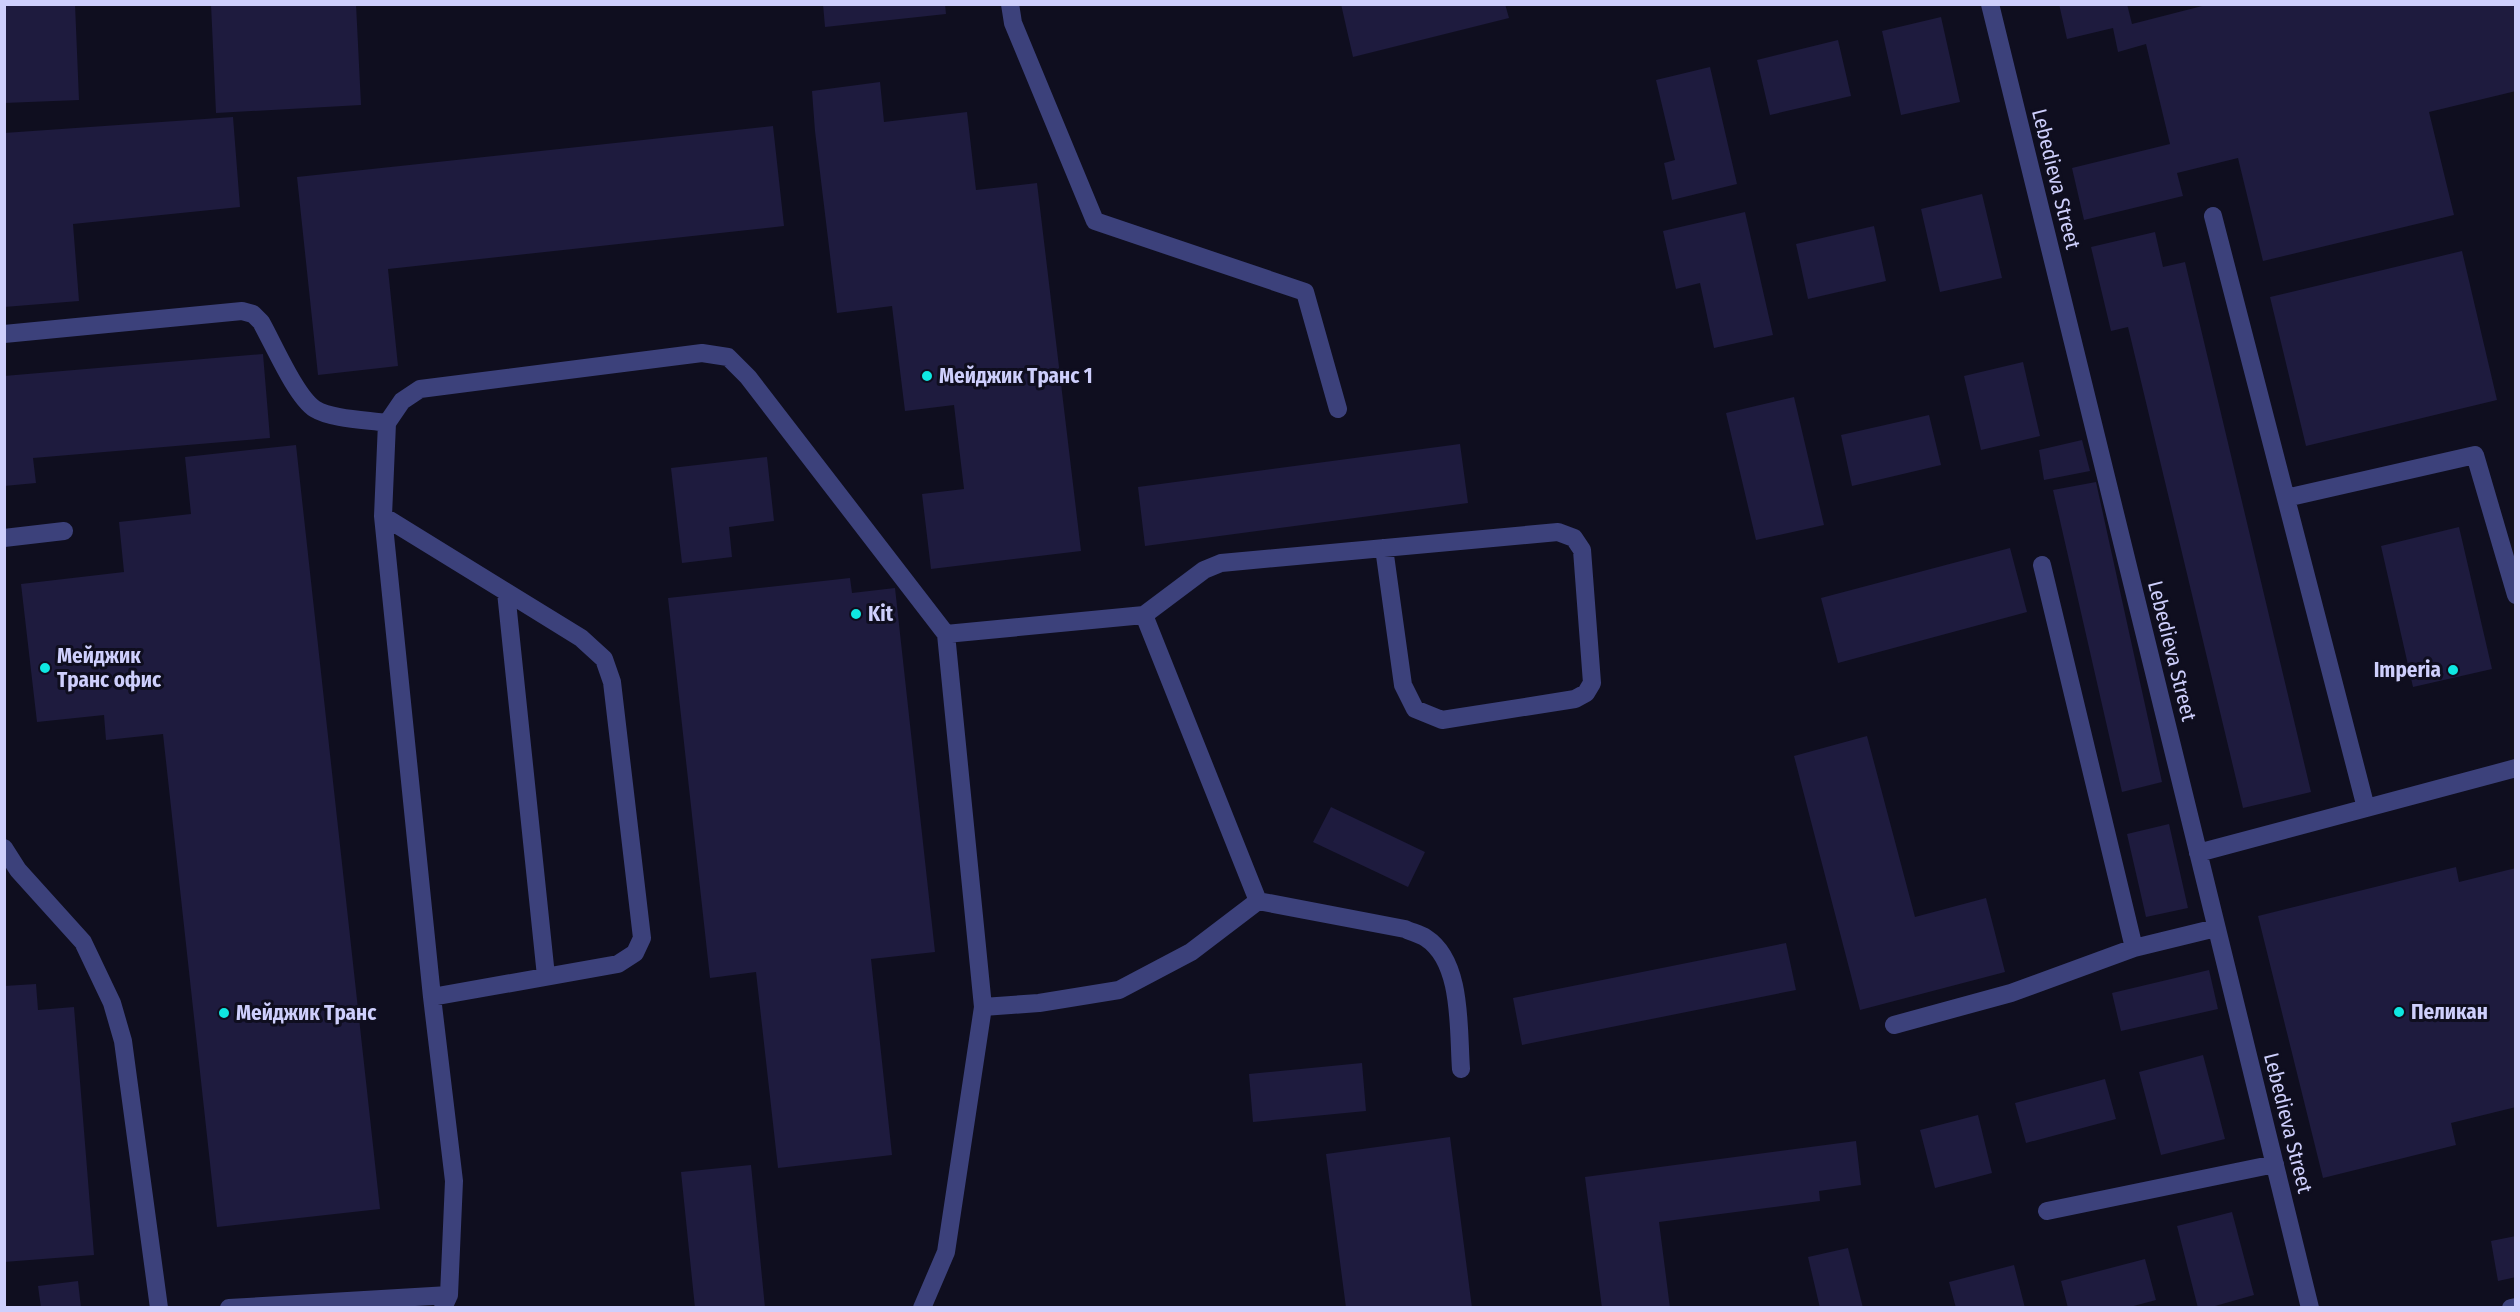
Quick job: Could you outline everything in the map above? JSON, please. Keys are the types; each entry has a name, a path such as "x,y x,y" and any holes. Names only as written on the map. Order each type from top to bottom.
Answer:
{"street":[{"path":"1010,4 1013,23 1095,221 1305,292 1338,409"},
{"name":"Lebedieva Street","path":"1990,4 2310,1308"},
{"path":"2213,216 2366,808"},
{"path":"4,334 242,311 253,314 261,322 303,398 315,409 326,414 387,423"},
{"path":"229,1308 446,1301 454,1181 432,997 383,516 387,423 402,401 420,389 702,353 728,357 748,377 946,634 982,1007 946,1252 922,1308"},
{"path":"2286,498 2475,454 2516,595"},
{"path":"383,516 581,638 604,659 612,682 642,939 636,953 618,964 432,997"},
{"path":"4,538 64,531"},
{"path":"946,634 1144,615 1204,570 1221,563 1383,548 1558,532 1574,538 1581,550 1592,682 1586,693 1575,699 1442,720 1415,709 1403,685 1383,548"},
{"path":"2042,565 2134,948"},
{"path":"506,592 546,976"},
{"path":"1144,615 1258,901"},
{"path":"2198,853 2516,768"},
{"path":"4,848 18,870 83,942 112,1003 123,1041 159,1308"},
{"path":"982,1007 1039,1003 1119,990 1191,952 1258,901 1405,929 1427,939 1443,957 1454,982 1461,1069"},
{"path":"1894,1025 2011,993 2134,948 2216,928"},
{"path":"2047,1212 2275,1164"}],"building":[{"path":"4,4 75,4 79,100 4,103"},
{"path":"211,4 356,4 361,105 216,113"},
{"path":"823,4 945,4 946,14 825,27"},
{"path":"1341,4 1505,4 1509,18 1353,57"},
{"path":"2059,4 2127,4 2132,24 2210,4 2516,4 2516,91 2429,112 2454,215 2263,261 2238,158 2177,173 2183,196 2084,220 2072,168 2170,144 2146,44 2118,52 2113,28 2067,39"},
{"path":"1941,17 1960,102 1901,115 1882,31"},
{"path":"1838,40 1851,96 1770,115 1757,60"},
{"path":"1710,67 1737,184 1672,200 1664,163 1675,160 1656,80"},
{"path":"880,82 884,122 967,112 976,190 1037,183 1081,551 931,569 922,494 964,489 954,405 905,411 892,306 837,313 815,131 812,91"},
{"path":"233,117 240,207 73,224 79,301 4,307 4,133"},
{"path":"773,126 784,226 388,269 398,366 318,375 297,177"},
{"path":"1982,194 2002,278 1940,292 1921,209"},
{"path":"1745,212 1773,335 1714,348 1700,283 1676,289 1663,231"},
{"path":"1874,226 1886,281 1808,299 1796,244"},
{"path":"2155,232 2163,267 2185,262 2311,792 2243,808 2128,327 2111,331 2091,247"},
{"path":"2462,251 2497,400 2306,446 2270,297"},
{"path":"263,354 270,438 33,458 36,483 4,486 4,376"},
{"path":"2023,362 2040,436 1981,450 1964,376"},
{"path":"1794,397 1824,525 1756,540 1726,413"},
{"path":"1929,415 1941,465 1852,486 1841,435"},
{"path":"2082,440 2090,471 2044,480 2039,450"},
{"path":"1460,444 1468,503 1145,546 1138,487"},
{"path":"296,445 380,1209 217,1227 163,734 106,740 104,715 37,722 21,584 124,572 119,522 191,514 185,457"},
{"path":"767,457 774,521 729,527 732,557 682,563 671,468"},
{"path":"2096,482 2162,782 2122,792 2053,490"},
{"path":"2459,527 2492,669 2413,687 2381,546"},
{"path":"2010,548 2027,612 1838,663 1821,598"},
{"path":"850,578 852,593 895,588 935,952 871,959 892,1155 778,1168 756,972 710,978 668,598"},
{"path":"1867,736 1915,917 1986,898 2005,972 1860,1010 1794,756"},
{"path":"1331,807 1425,852 1408,887 1313,842"},
{"path":"2169,824 2188,908 2146,917 2127,834"},
{"name":"Пеликан","path":"2456,867 2459,882 2516,868 2516,1107 2451,1123 2456,1145 2323,1178 2258,916"},
{"path":"1786,943 1796,990 1522,1045 1513,998"},
{"path":"2209,970 2218,1009 2121,1031 2112,993"},
{"path":"36,984 38,1010 74,1007 94,1255 4,1262 4,986"},
{"path":"2203,1055 2225,1139 2161,1155 2139,1072"},
{"path":"1362,1063 1366,1111 1253,1122 1249,1074"},
{"path":"2105,1079 2116,1119 2026,1143 2015,1103"},
{"path":"1978,1115 1992,1173 1935,1188 1920,1130"},
{"path":"1450,1137 1472,1308 1346,1308 1326,1154"},
{"path":"1856,1141 1861,1185 1819,1191 1820,1201 1659,1222 1670,1308 1602,1308 1585,1177"},
{"path":"751,1165 765,1308 695,1308 681,1172"},
{"path":"2232,1212 2254,1295 2208,1308 2198,1308 2177,1226"},
{"path":"2516,1236 2516,1277 2498,1281 2491,1241"},
{"path":"1848,1248 1863,1308 1820,1308 1808,1257"},
{"path":"2145,1259 2156,1300 2126,1308 2068,1308 2061,1281"},
{"path":"2014,1265 2025,1308 1956,1308 1949,1282"},
{"path":"78,1281 81,1308 41,1308 38,1286"}],"place":[{"name":"Мейджик Транс 1","path":"927,376"},
{"name":"Kit","path":"856,614"},
{"name":"Мейджик Транс офис","path":"45,668"},
{"name":"Imperia","path":"2453,670"},
{"name":"Пеликан","path":"2399,1012"},
{"name":"Мейджик Транс","path":"224,1013"}]}
